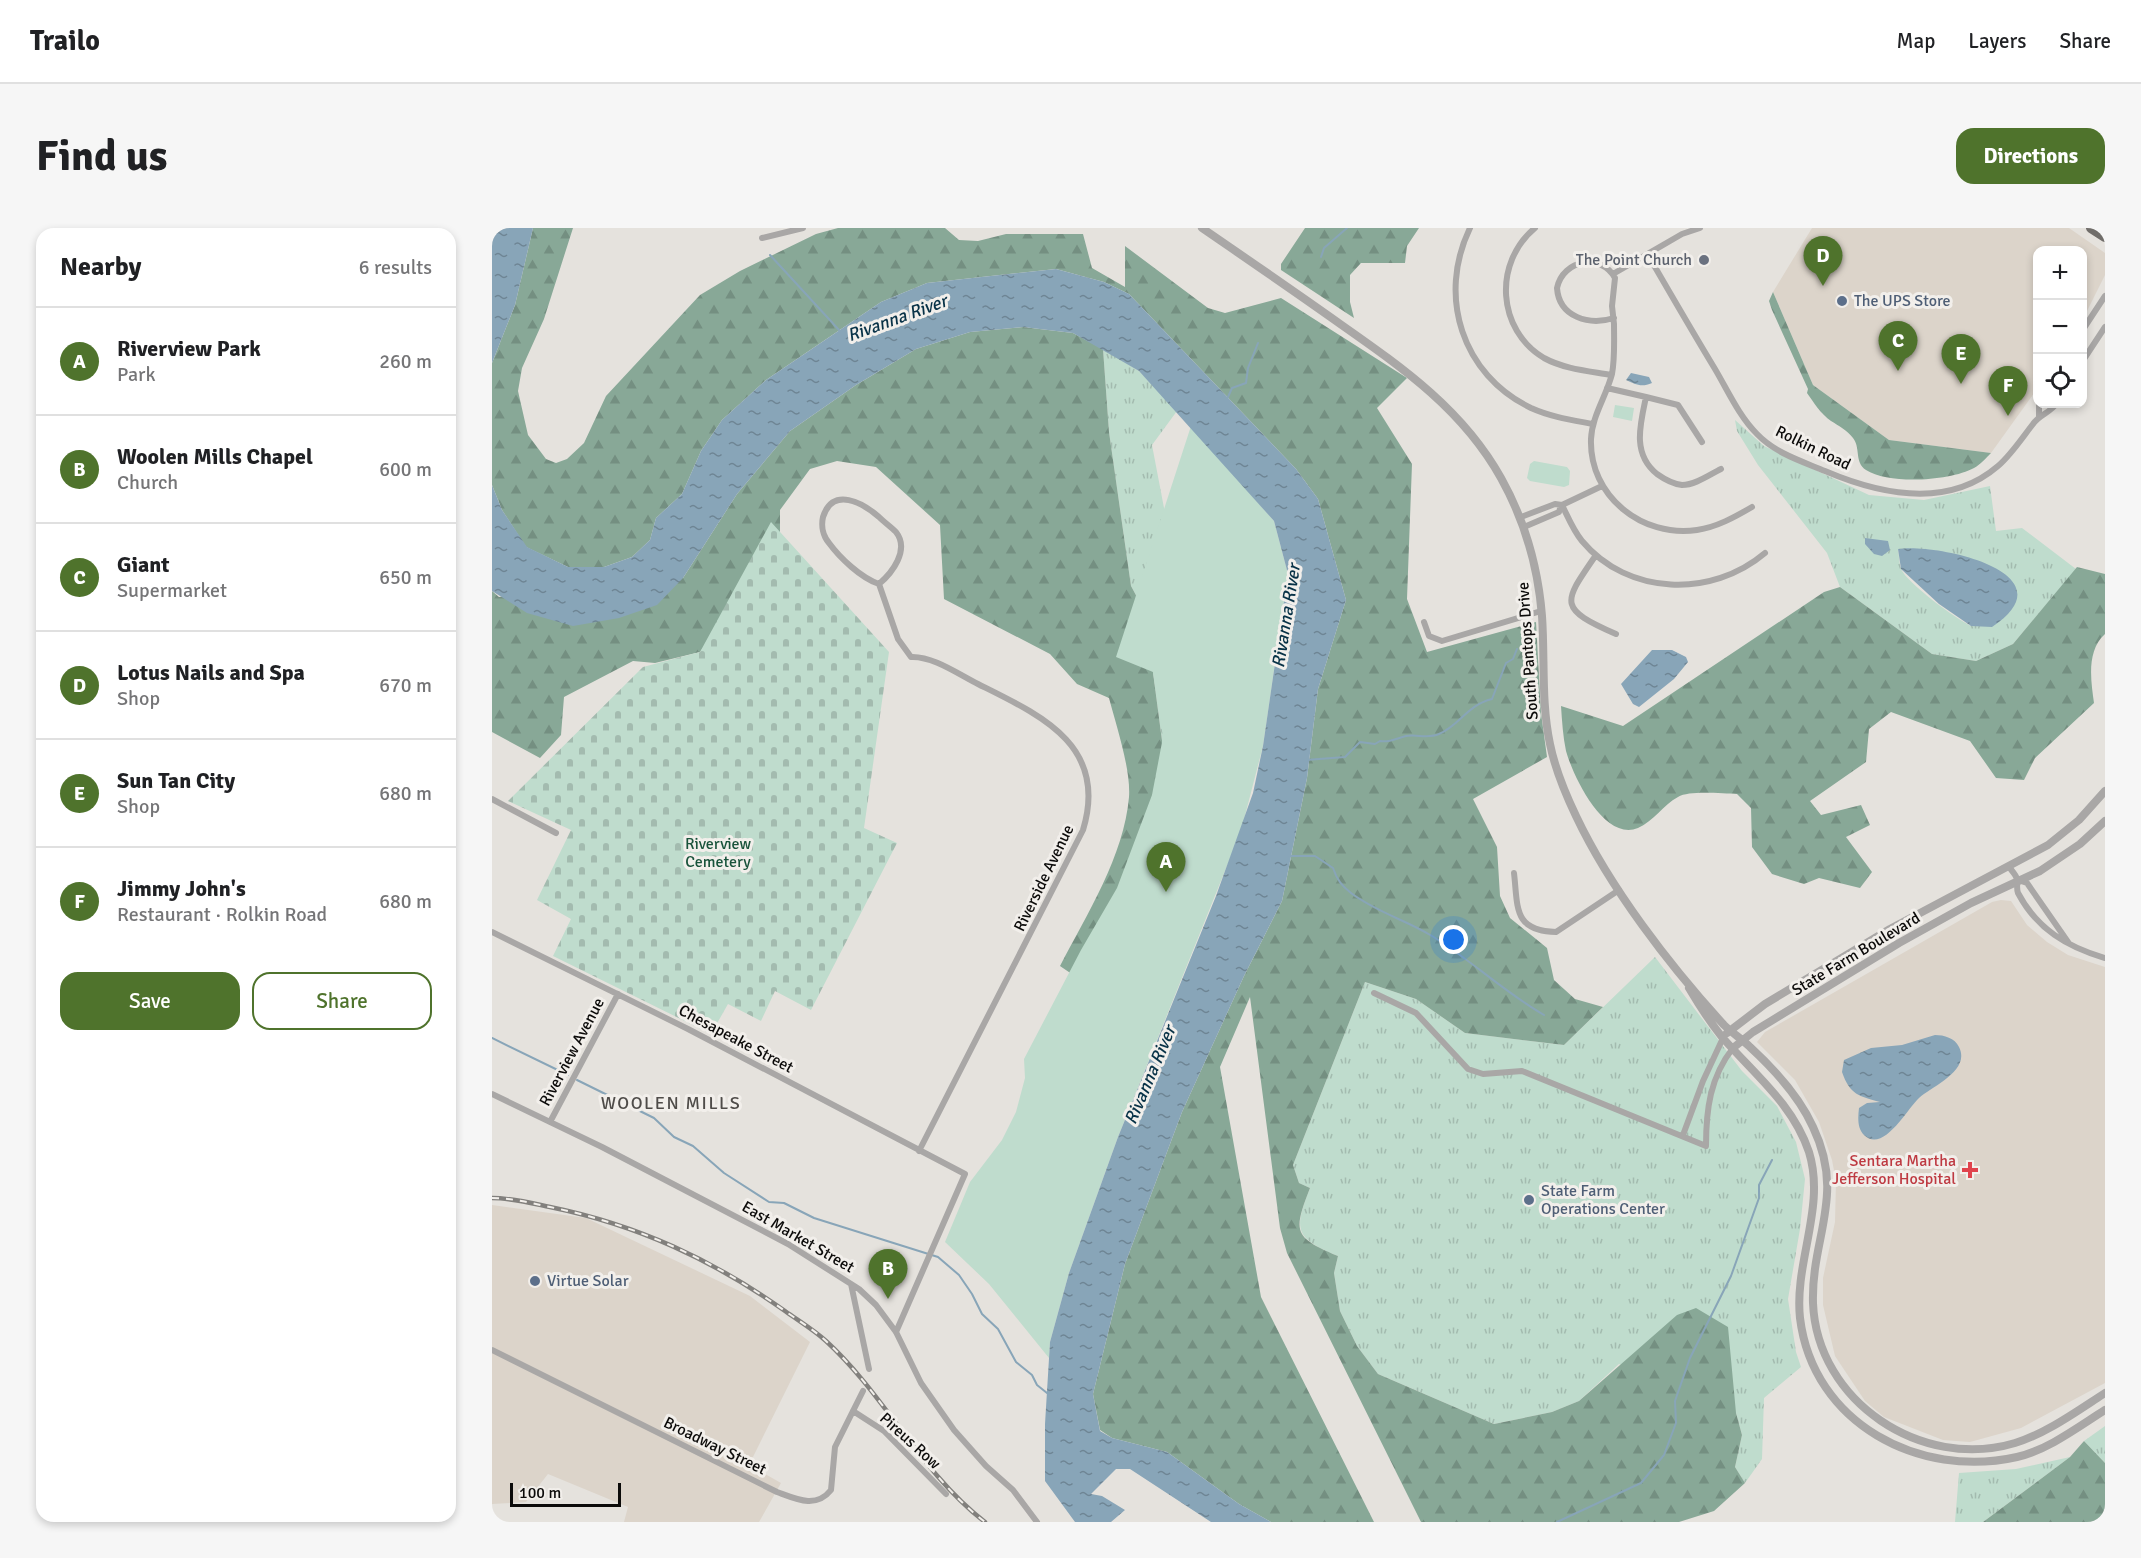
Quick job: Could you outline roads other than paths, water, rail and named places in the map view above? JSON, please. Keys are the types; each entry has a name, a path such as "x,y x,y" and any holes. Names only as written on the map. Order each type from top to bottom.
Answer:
{"highway":[{"path":"2091,228 2105,237"}],"street":[{"path":"762,238 803,228"},
{"name":"South Pantops Drive","path":"1202,228 1429,388 1476,440 1502,480 1521,517 1531,550 1541,611 1546,722 1555,763 1585,834 1619,890 1678,969 1723,1038 1782,1101 1809,1153 1813,1174 1814,1206 1800,1274 1800,1321 1805,1342 1823,1381 1839,1403 1877,1437 1914,1454 1964,1464 2020,1456 2052,1442 2105,1410"},
{"path":"1470,228 1456,268 1454,297 1461,330 1474,357 1494,383 1518,400 1547,414 1593,424"},
{"path":"1535,228 1517,248 1507,271 1506,305 1515,327 1530,346 1552,362 1611,375"},
{"path":"1613,274 1682,234 1700,228"},
{"name":"Rolkin Road","path":"1648,255 1752,428 1780,451 1840,477 1887,492 1923,494 1952,489 1997,467 2038,416 2053,408"},
{"path":"1614,318 1595,322 1576,317 1560,303 1557,288 1561,274 1575,263 1591,263 1613,274 1616,283 1611,306 1614,318 1611,375 1593,424 1592,456 1602,486 1623,510 1661,529 1699,530 1725,521 1752,507"},
{"path":"2087,323 2105,296"},
{"path":"2087,354 2105,327"},
{"path":"1607,388 1678,405 1702,442"},
{"path":"1646,397 1639,428 1640,451 1648,466 1665,480 1682,484 1721,469"},
{"path":"2038,416 2039,408"},
{"path":"1521,517 1555,504 1562,505 1602,486"},
{"path":"849,499 863,503 898,534 900,543 898,563 891,574 879,584 868,580 830,544 824,535 824,513 838,500 849,499"},
{"path":"1524,527 1559,512 1562,505"},
{"path":"1562,505 1578,536 1596,555 1635,578 1675,586 1705,583 1727,577 1765,553"},
{"path":"1596,555 1572,590 1570,600 1577,612 1595,625 1616,634"},
{"name":"Riverside Avenue","path":"879,584 898,639 911,657 925,658 964,676 1051,723 1077,752 1085,772 1089,793 1083,830 919,1151"},
{"path":"1424,622 1429,636 1442,641 1541,611"},
{"name":"State Farm Boulevard","path":"1683,1135 1703,1081 1723,1038 1730,1030 1765,1004 1899,924 2009,867 2064,833 2105,791"},
{"path":"492,799 556,833"},
{"name":"State Farm Boulevard","path":"1374,993 1416,1013 1468,1069 1483,1074 1522,1071 1706,1146 1709,1095 1722,1066 1733,1048 1742,1040 1899,943 2018,880 2040,871 2105,821"},
{"path":"2009,867 2018,880 2027,883 2068,942"},
{"path":"1514,873 1520,919 1527,926 1550,932 1556,932 1619,890"},
{"path":"2018,880 2016,889 2040,925 2054,937 2105,958"},
{"name":"Chesapeake Street","path":"492,932 618,994 965,1174 896,1332"},
{"name":"South Pantops Drive","path":"1678,969 1730,1030 1792,1091 1802,1105 1822,1148 1827,1172 1827,1209 1815,1276 1815,1318 1819,1338 1835,1373 1868,1412 1884,1424 1919,1440 1965,1449 1990,1448 2016,1443 2045,1430 2105,1393"},
{"name":"Riverview Avenue","path":"550,1122 618,994"},
{"name":"East Market Street","path":"492,1094 788,1244 851,1283 876,1305 896,1332 913,1369 954,1430 986,1466 1013,1490 1037,1522"},
{"path":"851,1283 869,1369"},
{"name":"Broadway Street","path":"492,1350 777,1492 805,1502 818,1500 831,1490 834,1480 833,1454 863,1391"},
{"name":"Pireus Row","path":"853,1412 884,1431 946,1494"}],"water":[{"path":"492,228 533,228 515,305 492,363"},
{"name":"Rivanna River","path":"1056,269 1104,282 1129,294 1296,469 1318,499 1346,600 1318,689 1307,778 1282,901 1244,976 1182,1112 1125,1264 1093,1394 1100,1431 1112,1438 1167,1452 1239,1504 1271,1522 1211,1522 1130,1469 1116,1469 1091,1494 1102,1496 1125,1510 1111,1522 1075,1522 1045,1481 1045,1424 1050,1342 1069,1273 1118,1137 1216,896 1253,793 1263,746 1288,574 1274,521 1139,371 1073,333 1023,327 970,332 916,349 856,385 790,431 737,494 683,578 657,605 619,618 573,626 527,613 492,591 492,485 502,510 527,547 568,567 604,567 632,557 650,540 656,518 682,494 701,451 722,420 766,380 881,302 927,283"},
{"path":"1631,373 1649,377 1652,383 1641,385 1626,380"},
{"path":"1865,538 1888,541 1890,550 1882,556 1874,554 1865,544"},
{"path":"1917,548 1941,551 1967,557 1990,566 2008,577 2017,591 2013,608 1992,627 1971,626 1939,604 1901,569 1898,549"},
{"path":"1652,650 1672,650 1686,657 1688,662 1674,679 1639,707 1633,704 1621,684"},
{"path":"1935,1035 1955,1041 1959,1047 1960,1063 1955,1071 1919,1098 1887,1135 1879,1139 1871,1139 1864,1135 1859,1126 1859,1108 1867,1103 1880,1102 1861,1096 1848,1086 1842,1072 1844,1060 1871,1048 1902,1045"}],"waterway":[{"path":"1321,257 1324,248 1347,228"},
{"name":"Rivanna River","path":"770,255 839,330"},
{"path":"1228,397 1232,388 1246,383 1248,368 1258,343"},
{"path":"1306,760 1345,757 1360,742 1375,744 1406,736 1439,734 1453,726 1476,706 1492,699 1506,663 1513,659 1517,649"},
{"path":"1289,856 1315,856 1333,868 1340,882 1351,893 1432,936 1544,1015"},
{"path":"492,1038 568,1075"},
{"path":"577,1080 654,1118 674,1137 693,1146 724,1173 769,1202 784,1203 814,1218 938,1257 959,1275 982,1314 998,1329 1016,1362 1032,1375 1037,1385 1047,1393"},
{"path":"1557,1522 1641,1483 1664,1455 1676,1423 1675,1401 1690,1358 1731,1276 1759,1198 1759,1185 1772,1160"}],"railway":[{"path":"492,1198 521,1201 582,1215 644,1234 702,1260 758,1293 816,1333 847,1362 941,1481 985,1522"}],"place":[{"name":"The Point Church","path":"1704,260"},
{"name":"Lotus Nails and Spa","path":"1823,286"},
{"name":"The UPS Store","path":"1842,301"},
{"name":"Giant","path":"1898,371"},
{"name":"Sun Tan City","path":"1961,384"},
{"name":"Jimmy John's","path":"2008,416"},
{"name":"Riverview Park","path":"1166,892"},
{"name":"Sentara Martha Jefferson Hospital","path":"1970,1170"},
{"name":"State Farm Operations Center","path":"1529,1200"},
{"name":"Virtue Solar","path":"535,1281"},
{"name":"Woolen Mills Chapel","path":"888,1299"}],"district":[{"name":"WOOLEN MILLS","path":"671,1103"}],"park label":[{"name":"Riverview Cemetery","path":"718,853"}]}
